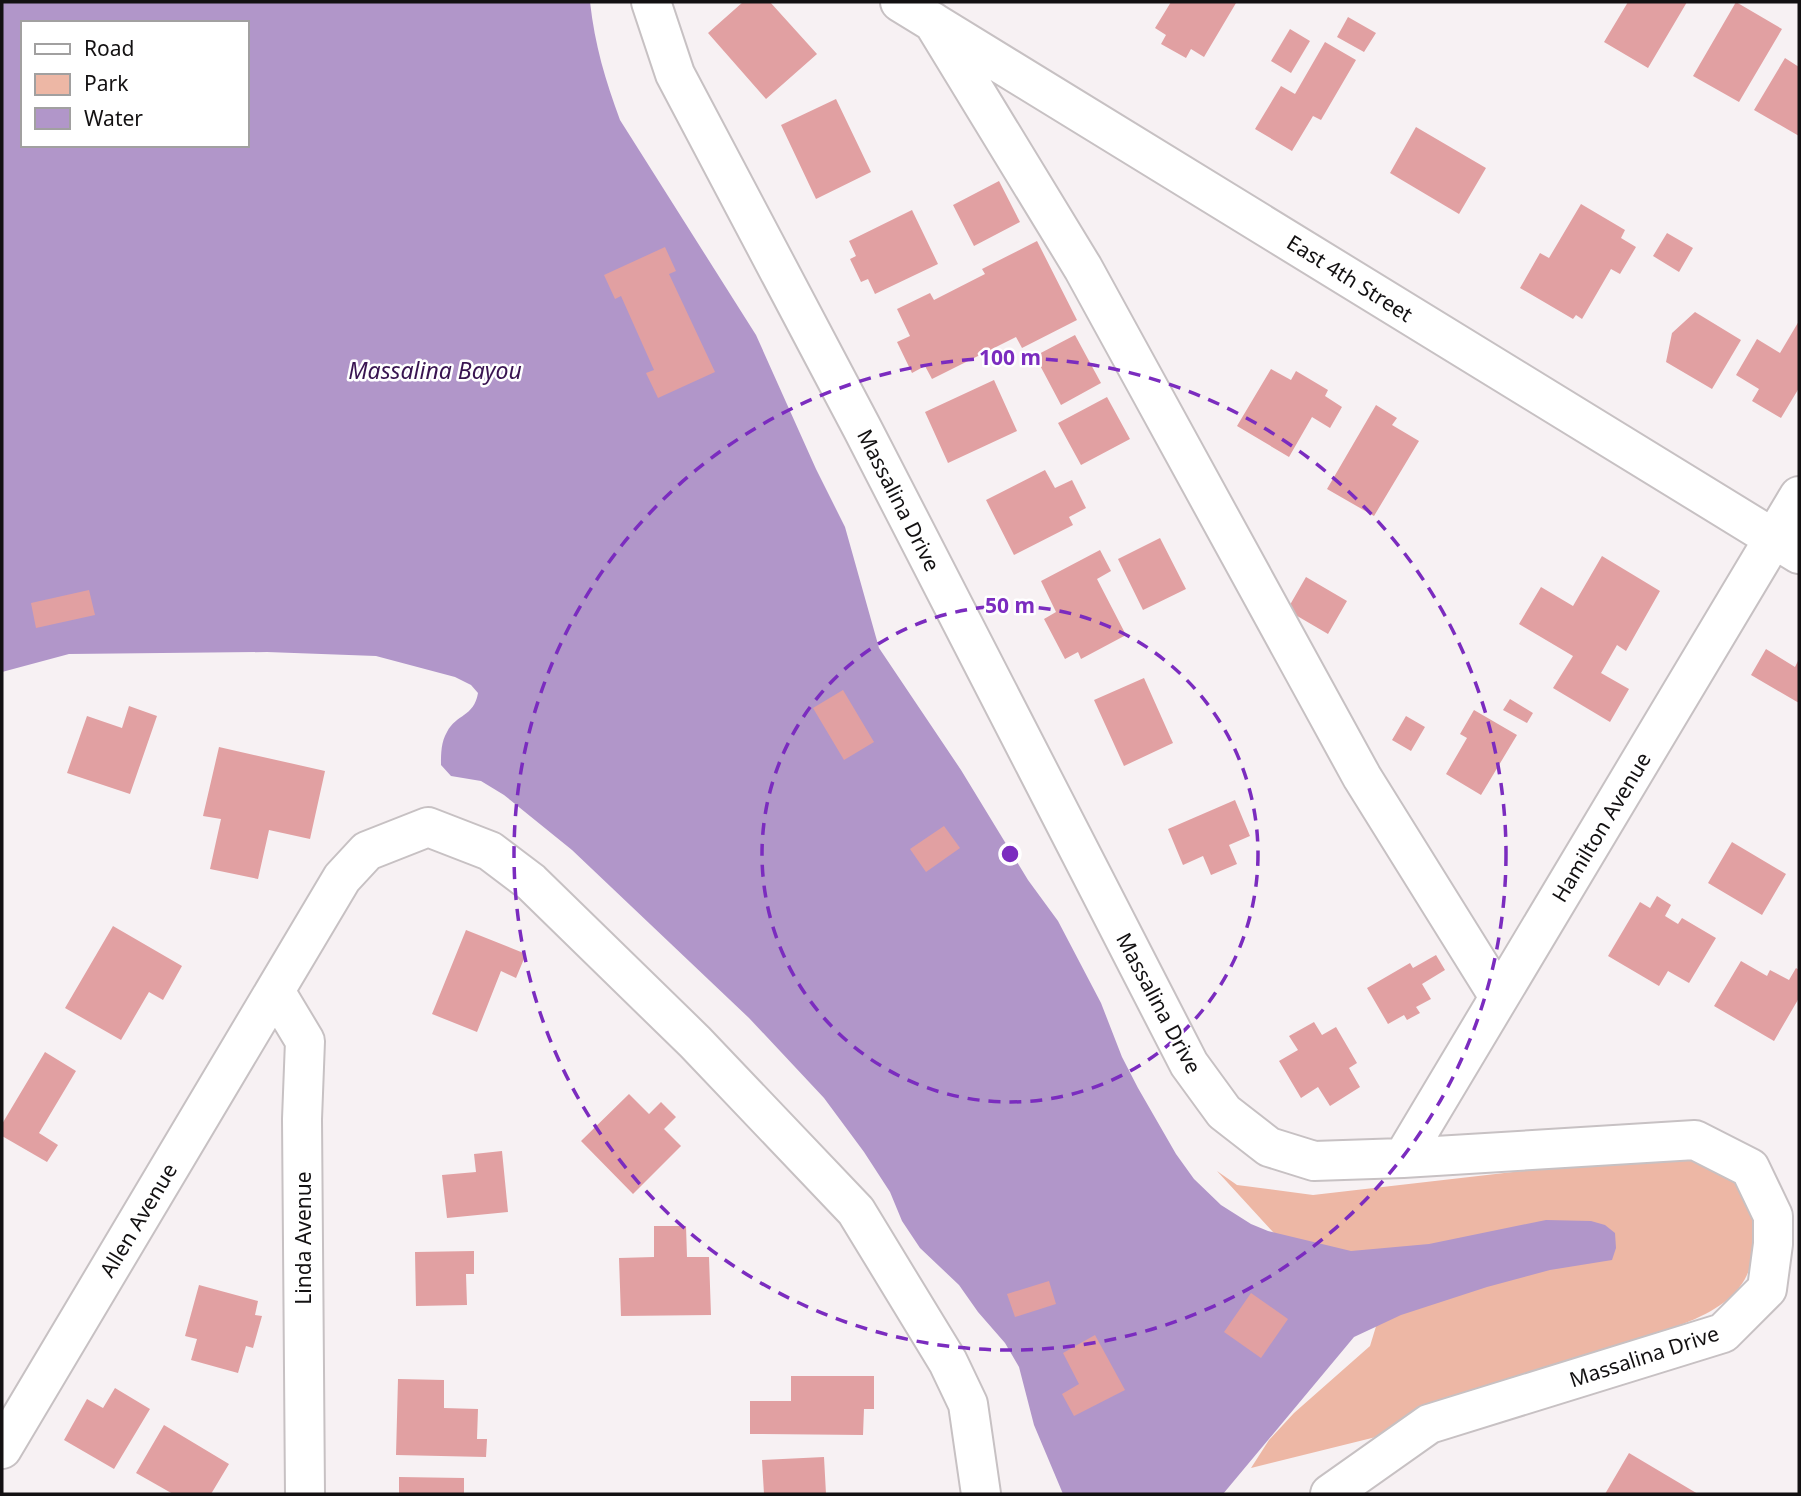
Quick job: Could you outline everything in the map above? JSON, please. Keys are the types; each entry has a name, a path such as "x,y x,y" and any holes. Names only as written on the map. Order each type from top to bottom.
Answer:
{"street":[{"name":"Massalina Drive","path":"651,2 675,74 862,428 1189,1065 1224,1112 1269,1147 1314,1161 1695,1140 1750,1168 1786,1244 1767,1289 1723,1333 1429,1424 1330,1494"},
{"name":"East 4th Street","path":"900,2 1786,546"},
{"path":"933,22 1083,268 1362,777 1499,997"},
{"name":"Hamilton Avenue","path":"1403,1158 1499,997 1786,546 1799,496"},
{"path":"275,991 342,878 367,851 428,827 490,851 531,882 695,1042 856,1211 948,1362 968,1404 981,1494"},
{"name":"Allen Avenue","path":"2,1449 275,991"},
{"name":"Linda Avenue","path":"275,991 305,1041 302,1119 305,1494"}],"green space":[{"path":"1685,1157 1717,1170 1734,1181 1746,1197 1751,1210 1754,1248 1751,1264 1737,1290 1727,1300 1683,1324 1453,1397 1384,1435 1251,1468 1269,1440 1294,1413 1370,1346 1381,1310 1294,1255 1217,1171 1237,1185 1313,1195 1548,1168"}],"water":[{"name":"Massalina Bayou","path":"2,2 590,2 601,62 620,120 756,335 845,527 879,648 961,770 1028,880 1058,921 1101,1003 1122,1057 1138,1088 1176,1154 1194,1179 1221,1205 1251,1224 1268,1231 1351,1251 1429,1244 1546,1220 1591,1221 1605,1225 1615,1233 1616,1248 1612,1260 1550,1270 1487,1287 1401,1315 1354,1337 1223,1494 1063,1494 1034,1425 1019,1367 1005,1343 959,1285 920,1248 902,1221 890,1192 824,1098 749,1018 572,850 504,795 481,781 451,776 441,765 442,744 447,732 476,701 478,693 471,685 455,677 376,656 267,652 69,654 2,672"}],"building":[{"path":"743,2 770,2 817,54 766,99 708,33"},
{"path":"1171,2 1236,3 1204,57 1191,49 1186,58 1161,44 1166,35 1155,28"},
{"path":"1628,2 1687,2 1648,68 1604,42"},
{"path":"1736,2 1782,29 1739,102 1693,76"},
{"path":"1348,17 1376,33 1364,52 1337,37"},
{"path":"1290,29 1310,41 1291,73 1271,61"},
{"path":"1325,42 1356,60 1321,120 1313,116 1292,151 1255,129 1281,86 1295,94"},
{"path":"1785,58 1799,67 1799,136 1754,110"},
{"path":"836,99 871,172 816,199 781,125"},
{"path":"1416,127 1486,168 1459,214 1390,173"},
{"path":"999,181 1020,222 974,246 953,205"},
{"path":"1581,204 1625,230 1621,238 1636,247 1620,274 1611,269 1582,319 1576,315 1573,319 1520,288 1540,253 1549,258"},
{"path":"912,210 938,264 875,294 868,279 861,282 850,259 856,256 849,241"},
{"path":"1667,233 1693,248 1679,272 1653,256"},
{"path":"1037,241 1077,320 1022,348 1016,337 932,379 925,366 912,373 897,342 910,336 897,309 930,293 934,300 985,274 982,269"},
{"path":"665,247 676,271 669,274 715,372 658,398 646,373 654,370 621,296 615,299 604,275"},
{"path":"1695,312 1741,340 1712,389 1666,362 1672,333"},
{"path":"1799,321 1799,388 1781,418 1752,401 1759,389 1736,375 1757,339 1780,353"},
{"path":"1075,335 1101,383 1061,405 1035,356"},
{"path":"1271,369 1291,380 1296,371 1328,390 1325,396 1342,407 1330,428 1312,417 1289,457 1237,426"},
{"path":"994,380 1017,431 948,463 925,412"},
{"path":"1107,397 1130,439 1081,465 1058,423"},
{"path":"1376,405 1397,418 1392,425 1419,441 1374,516 1327,489"},
{"path":"1045,470 1055,488 1072,480 1086,508 1069,517 1073,525 1014,555 986,500"},
{"path":"1160,538 1186,589 1143,610 1118,559"},
{"path":"1100,550 1111,571 1097,579 1126,635 1081,659 1078,652 1065,659 1044,619 1056,612 1041,581"},
{"path":"1602,556 1660,591 1626,651 1617,645 1601,673 1629,689 1610,722 1553,688 1573,656 1519,624 1541,587 1573,606"},
{"path":"1306,577 1347,601 1328,634 1287,610"},
{"path":"89,590 95,615 36,628 31,603"},
{"path":"1766,649 1795,667 1799,659 1799,703 1751,675"},
{"path":"1144,678 1173,743 1124,766 1094,700"},
{"path":"843,690 874,742 844,760 813,708"},
{"path":"1510,699 1533,713 1527,723 1503,710"},
{"path":"129,706 157,716 130,794 67,773 87,716 122,728"},
{"path":"1474,710 1517,735 1481,795 1446,774 1467,738 1460,734"},
{"path":"1406,716 1425,727 1411,751 1392,740"},
{"path":"219,747 325,771 310,839 269,830 258,879 210,869 221,819 203,816"},
{"path":"1235,800 1250,836 1229,845 1237,864 1211,875 1203,856 1183,865 1168,829"},
{"path":"944,826 960,848 926,872 910,849"},
{"path":"1732,842 1786,874 1762,915 1708,883"},
{"path":"1657,896 1671,905 1665,916 1678,924 1682,918 1716,938 1689,983 1668,971 1659,986 1608,956 1640,902 1650,908"},
{"path":"113,926 182,966 163,1000 149,992 121,1040 65,1008"},
{"path":"466,930 526,954 516,978 501,971 477,1032 432,1014"},
{"path":"1436,955 1445,970 1422,984 1431,999 1416,1007 1420,1013 1407,1020 1404,1015 1388,1024 1367,988 1410,963 1413,968"},
{"path":"1741,961 1767,976 1770,970 1789,980 1796,968 1799,970 1799,998 1774,1041 1714,1006"},
{"path":"1314,1022 1322,1035 1336,1027 1357,1063 1349,1068 1360,1087 1330,1106 1318,1087 1301,1098 1279,1061 1298,1050 1289,1036"},
{"path":"45,1052 76,1071 39,1133 58,1145 47,1162 2,1136 2,1124"},
{"path":"629,1094 649,1114 661,1102 676,1117 664,1129 681,1146 633,1194 581,1141"},
{"path":"502,1151 508,1212 447,1218 442,1175 476,1172 474,1154"},
{"path":"654,1226 686,1226 687,1257 709,1257 711,1315 621,1316 619,1258 654,1257"},
{"path":"474,1251 474,1274 466,1274 467,1305 416,1306 415,1252"},
{"path":"1049,1281 1056,1304 1015,1317 1007,1294"},
{"path":"199,1285 258,1301 255,1315 262,1316 253,1348 246,1346 238,1373 191,1360 197,1339 185,1336"},
{"path":"1251,1293 1288,1319 1261,1358 1224,1332"},
{"path":"1095,1335 1125,1390 1074,1416 1062,1394 1079,1384 1063,1353"},
{"path":"791,1376 874,1376 874,1409 864,1409 863,1435 750,1434 750,1401 791,1401"},
{"path":"398,1379 444,1380 444,1408 478,1409 477,1439 487,1439 486,1457 396,1455"},
{"path":"115,1388 150,1409 114,1469 64,1440 87,1399 103,1408"},
{"path":"164,1425 229,1464 211,1494 173,1494 136,1473"},
{"path":"1629,1453 1698,1494 1605,1494"},
{"path":"824,1457 826,1494 764,1494 762,1460"},
{"path":"399,1477 464,1478 464,1494 399,1494"}]}
